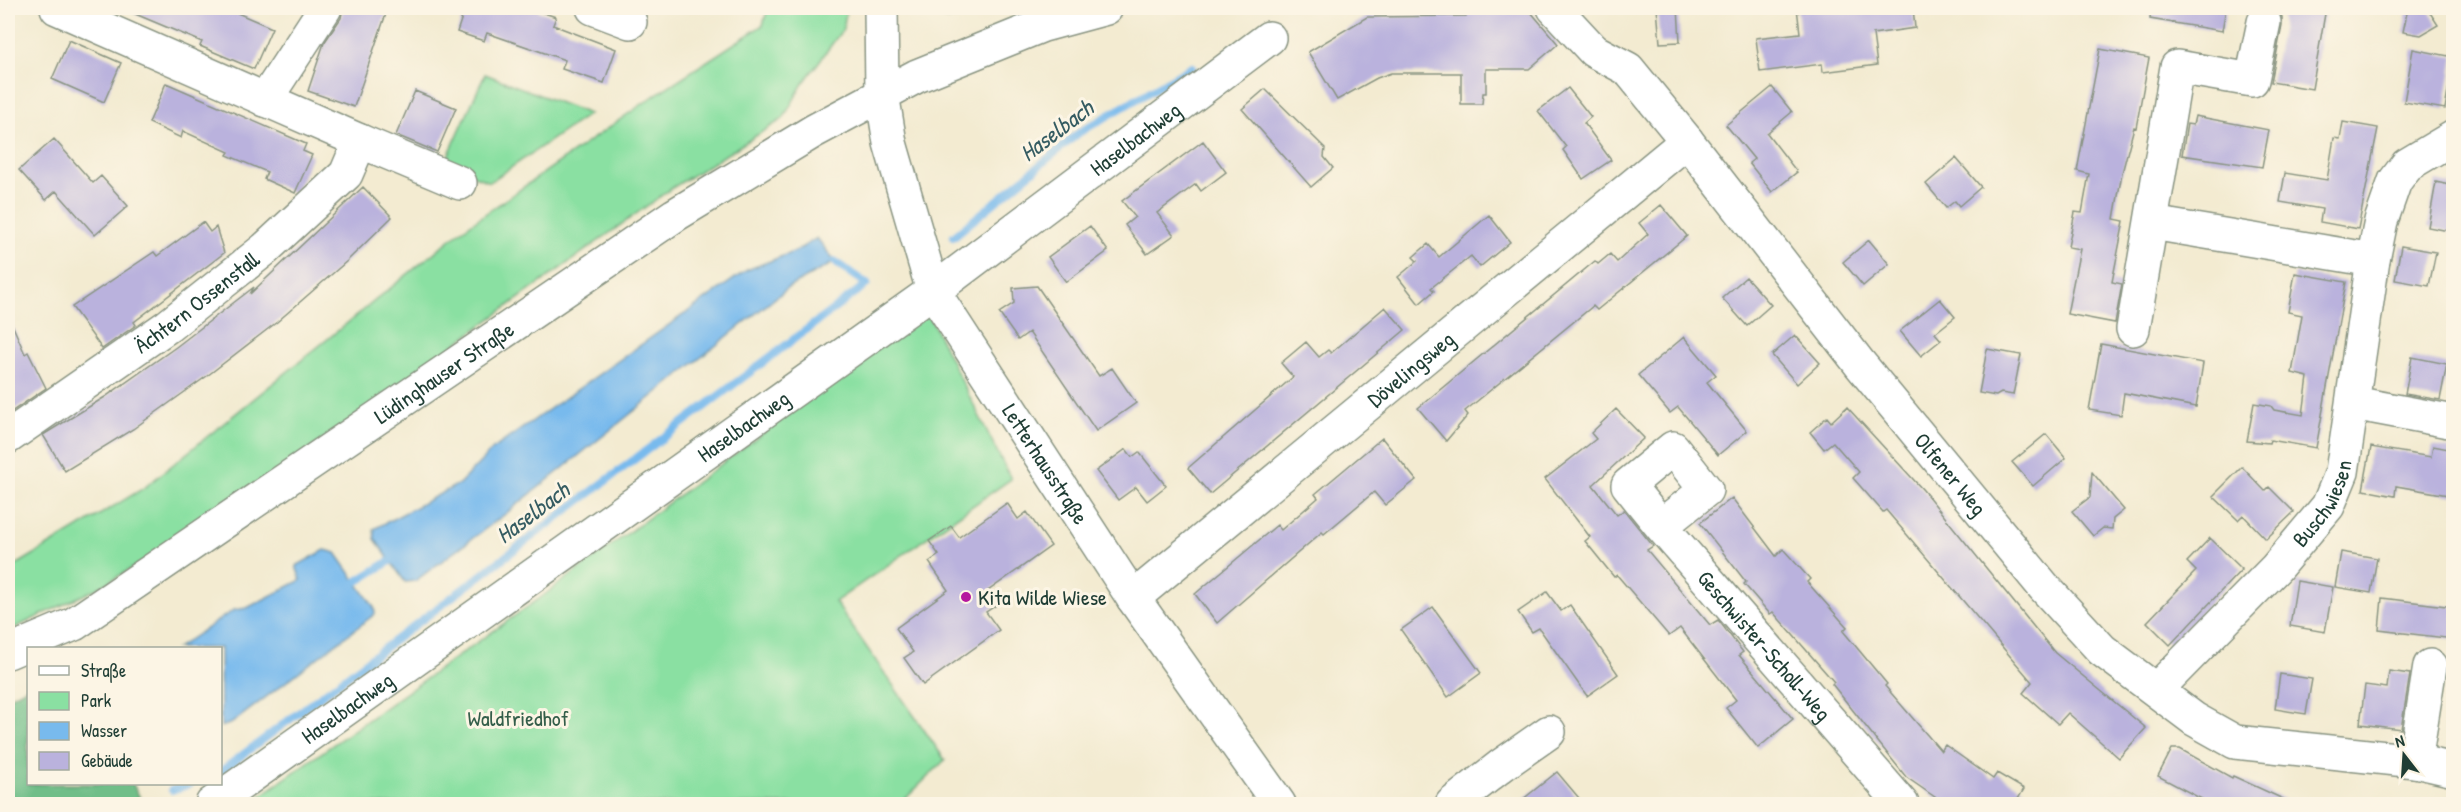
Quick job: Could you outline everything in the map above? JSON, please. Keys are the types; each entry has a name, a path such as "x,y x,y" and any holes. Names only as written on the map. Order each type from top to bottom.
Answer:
{"street":[{"path":"57,8 460,183"},
{"path":"265,100 326,8"},
{"path":"593,8 630,22"},
{"path":"881,8 882,93"},
{"name":"Lüdinghauser Straße","path":"8,652 75,624 675,215 814,131 917,76 1043,26 1106,8"},
{"name":"Olfener Weg","path":"1554,8 1594,51 1628,69 1687,141 1860,364 2044,587 2102,650 2194,719 2235,742 2415,761 2454,771"},
{"path":"2133,329 2177,67 2252,80 2264,22"},
{"name":"Haselbachweg","path":"212,804 933,291 1269,38"},
{"name":"Letterhausstraße","path":"882,93 890,143 933,291 1132,598 1279,804"},
{"name":"Buschwiesen","path":"2156,690 2276,568 2328,506 2342,472 2373,260 2381,221 2395,181 2407,165 2454,137"},
{"name":"Ächtern Ossenstall","path":"8,437 168,326 265,249 346,174 360,141"},
{"name":"Dövelingsweg","path":"1132,598 1687,141"},
{"path":"2152,223 2373,260"},
{"path":"2353,403 2454,422"},
{"name":"Geschwister-Scholl-Weg","path":"1661,526 1706,490 1673,448 1628,485 1661,526 1902,804"},
{"path":"2415,761 2430,666"},
{"path":"1452,804 1549,732"}],"green space":[{"path":"768,8 847,8 843,29 802,85 783,119 672,188 192,534 98,588 8,631 8,570 144,488 462,230 658,93 763,25"},
{"path":"933,8 1003,8 966,18 946,19"},
{"path":"485,74 589,114 490,182 444,165"},
{"name":"Waldfriedhof","path":"927,312 1011,479 835,602 945,760 900,804 249,804 540,598"},
{"path":"27,688 27,785 134,785 140,798 131,804 8,804 8,698"}],"water":[{"path":"817,238 835,262 789,287 508,512 415,581 405,582 375,539 374,529 459,484 493,449 747,270 796,251"},
{"path":"325,550 336,553 374,607 375,614 232,723 222,727 222,647 178,647 234,610 247,608 301,580 296,566"}],"building":[{"path":"121,8 226,8 272,28 254,69 200,46 202,42"},
{"path":"343,8 388,8 354,107 308,91 324,43 341,18"},
{"path":"465,8 539,8 538,11 556,17 553,25 616,49 604,83 562,69 565,60 487,33 484,41 457,32"},
{"path":"1466,8 1521,8 1530,11 1558,44 1529,69 1486,69 1486,93 1483,93 1482,104 1461,104 1461,73 1391,73 1337,100 1308,52 1367,17 1466,16"},
{"path":"1657,8 1678,8 1680,42 1660,43"},
{"path":"1797,8 1913,8 1915,28 1873,34 1877,65 1823,72 1822,64 1760,72 1756,38 1800,33"},
{"path":"2151,8 2226,8 2222,31 2150,19"},
{"path":"2277,8 2326,8 2312,89 2271,82 2282,26 2282,17"},
{"path":"2408,8 2427,8 2438,25 2421,35 2403,32"},
{"path":"69,40 121,63 104,102 52,79"},
{"path":"2100,49 2149,58 2136,128 2134,127 2122,173 2114,219 2124,221 2112,282 2122,284 2115,323 2067,314 2080,249 2068,247 2075,212 2082,213 2089,174 2077,171"},
{"path":"2413,49 2454,57 2445,109 2404,102"},
{"path":"166,83 306,144 303,151 312,155 295,193 264,179 267,172 227,155 229,152 183,131 181,138 149,123"},
{"path":"1772,87 1792,112 1767,133 1797,172 1772,192 1749,163 1754,159 1726,125"},
{"path":"1568,88 1591,117 1584,123 1611,160 1583,179 1563,150 1566,147 1538,111"},
{"path":"1265,89 1325,148 1324,157 1333,168 1311,187 1242,109"},
{"path":"415,91 456,108 437,152 396,135"},
{"path":"2195,116 2269,130 2262,167 2182,155 2187,124 2193,125"},
{"path":"2343,122 2378,128 2358,229 2320,222 2322,209 2280,202 2285,173 2327,180 2334,138 2340,139"},
{"path":"54,139 93,183 101,176 128,206 95,235 56,191 46,200 19,170"},
{"path":"1203,141 1226,172 1201,191 1196,184 1157,213 1174,235 1147,254 1125,225 1135,217 1122,201"},
{"path":"1956,158 1981,187 1959,206 1955,201 1946,208 1926,184"},
{"path":"2436,182 2454,186 2454,232 2428,227"},
{"path":"363,187 392,217 347,261 277,322 207,376 133,429 65,471 43,435 105,397 176,347 254,287 250,294"},
{"path":"1661,205 1687,236 1597,310 1593,306 1465,411 1468,415 1446,441 1418,408 1595,261 1598,264 1610,254 1617,262 1648,234 1639,223"},
{"path":"1489,215 1510,242 1480,267 1471,256 1431,288 1434,291 1419,304 1398,277 1417,261 1413,257 1428,244 1439,257"},
{"path":"203,222 210,232 216,227 224,253 134,322 136,325 102,349 72,307 154,252 157,256"},
{"path":"1090,226 1108,251 1066,282 1048,257"},
{"path":"1869,240 1889,264 1863,286 1843,262"},
{"path":"2401,246 2436,252 2429,286 2395,280"},
{"path":"2295,273 2346,282 2316,448 2270,440 2269,443 2247,441 2254,403 2271,406 2274,410 2303,415 2308,377 2292,373 2302,315 2288,312"},
{"path":"1746,277 1771,305 1747,326 1722,298"},
{"path":"1037,286 1099,376 1112,368 1136,403 1096,431 1029,332 1018,340 999,313 1014,303 1013,288"},
{"path":"1940,299 1955,317 1935,333 1941,340 1921,356 1900,331"},
{"path":"1385,307 1405,330 1210,494 1188,468 1293,377 1281,363 1306,342 1319,357 1328,350 1331,353"},
{"path":"8,315 25,354 28,352 46,388 8,414"},
{"path":"1795,335 1820,363 1797,384 1772,355"},
{"path":"1684,337 1716,375 1707,382 1747,431 1718,455 1678,407 1670,413 1638,375"},
{"path":"2101,344 2203,363 2196,407 2124,393 2121,415 2089,410"},
{"path":"1987,349 2021,355 2013,395 2001,393 1996,396 1979,393"},
{"path":"2412,357 2447,364 2440,400 2405,394"},
{"path":"1847,407 1923,490 2055,653 2146,728 2119,758 2068,713 2058,724 2023,693 2032,682 1886,510 1883,512 1853,478 1859,472 1833,442 1824,449 1810,432 1827,417 1831,422"},
{"path":"1616,409 1644,438 1593,485 1617,515 1624,510 1653,546 1647,550 1710,625 1719,621 1743,652 1739,655 1793,719 1758,748 1726,708 1736,700 1680,628 1669,636 1617,575 1614,577 1585,541 1590,537 1545,479 1596,439 1591,433"},
{"path":"2046,434 2066,458 2033,486 2012,462"},
{"path":"1382,438 1416,480 1385,505 1374,492 1324,534 1322,532 1217,623 1195,594 1277,525 1281,530 1318,498 1315,494"},
{"path":"2433,446 2454,450 2454,496 2396,486 2395,496 2363,490 2371,447 2431,457"},
{"path":"1126,449 1132,457 1139,452 1166,486 1147,501 1136,487 1118,500 1096,471"},
{"path":"2242,467 2265,491 2269,487 2294,512 2266,539 2243,515 2238,520 2213,496"},
{"path":"2092,472 2124,510 2113,519 2112,529 2103,528 2093,536 2072,511 2090,497"},
{"path":"1732,498 1776,556 1783,549 1810,579 1807,582 1847,627 1843,631 1887,684 1885,686 1941,751 1945,745 1993,779 1997,773 2024,789 2015,804 1945,804 1906,777 1832,684 1834,682 1773,612 1770,614 1744,584 1746,582 1700,523"},
{"name":"Kita Wilde Wiese","path":"1007,503 1018,519 1027,512 1051,546 988,591 998,604 986,612 999,630 923,685 904,658 913,652 896,628 948,590 929,562 939,555 929,541 951,526 959,537"},
{"path":"2210,538 2242,569 2170,645 2147,622 2196,571 2187,562"},
{"path":"2341,552 2377,558 2371,593 2335,587"},
{"path":"2297,581 2333,587 2325,632 2290,626"},
{"path":"1547,592 1561,611 1570,605 1618,674 1587,696 1539,628 1532,632 1518,612"},
{"path":"2382,598 2454,607 2454,639 2379,630"},
{"path":"1433,607 1481,673 1448,697 1401,630"},
{"path":"2389,671 2410,674 2401,729 2360,724 2365,685 2387,688"},
{"path":"2280,674 2312,679 2306,714 2275,709"},
{"path":"2172,749 2180,749 2232,778 2233,776 2294,804 2211,804 2158,776"},
{"path":"1557,772 1584,804 1517,804"}],"waterway":[{"name":"Haselbach","path":"953,237 1080,132 1192,67"},
{"name":"Haselbach","path":"222,770 867,284 835,262"},
{"path":"356,582 390,561"},
{"name":"Haselbach","path":"172,790 187,785"}],"place":[{"name":"Kita Wilde Wiese","path":"966,597"}]}
